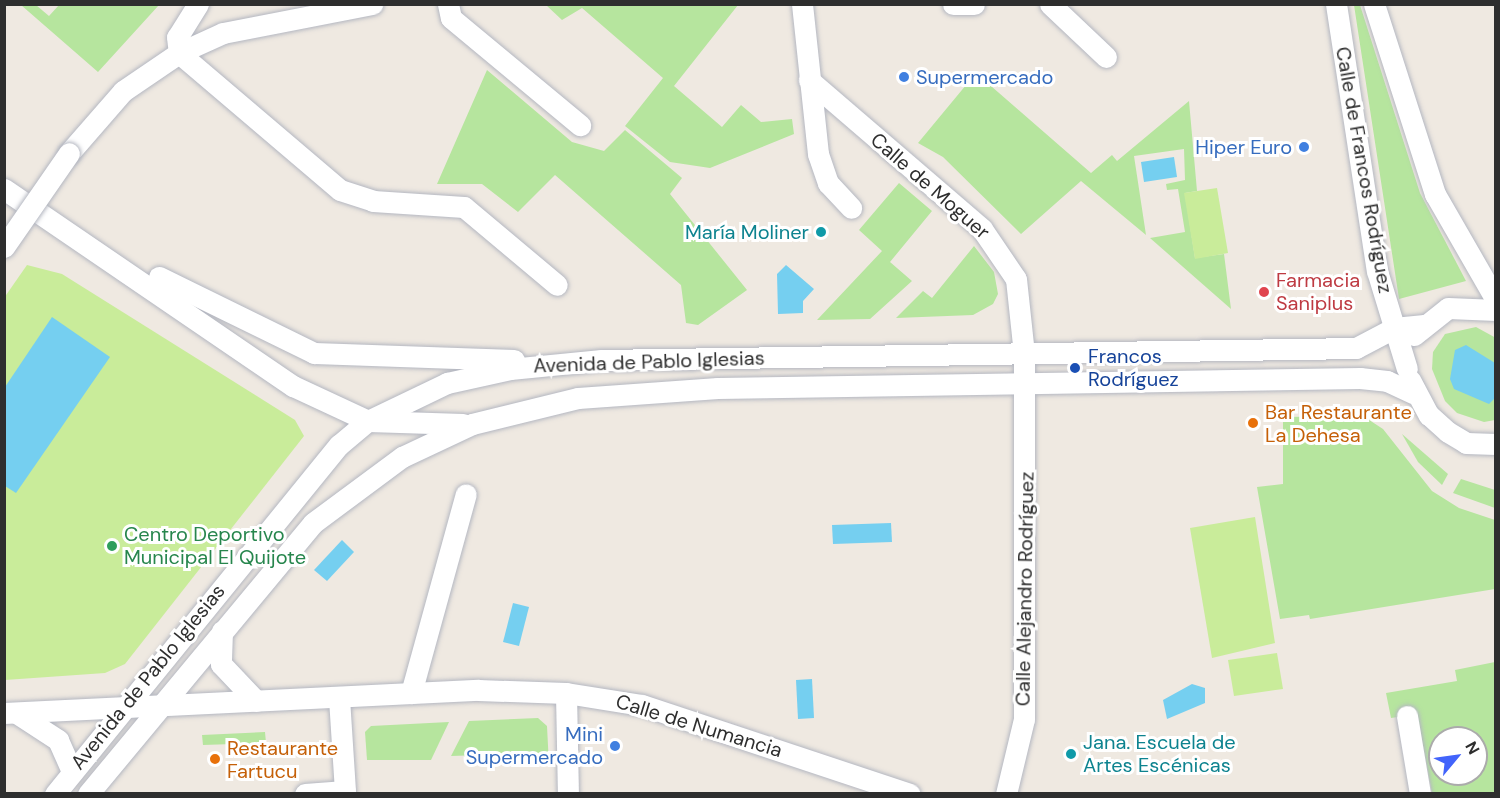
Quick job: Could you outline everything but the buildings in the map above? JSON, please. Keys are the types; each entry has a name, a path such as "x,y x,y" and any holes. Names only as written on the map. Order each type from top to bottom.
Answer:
{"street":[{"path":"198,4 177,37 179,53 340,190 373,201 464,207 557,285"},
{"path":"4,247 69,153 123,91 179,53 223,33 372,4"},
{"path":"448,4 451,18 580,125"},
{"path":"802,4 809,80 823,171 851,208"},
{"path":"953,4 974,4"},
{"path":"1050,4 1106,57"},
{"name":"Calle de Francos Rodríguez","path":"1336,4 1377,271 1413,393"},
{"path":"1374,4 1435,194 1496,300"},
{"name":"Calle de Moguer","path":"809,80 997,245 1020,293 1025,382"},
{"path":"4,189 72,231 293,386 368,421 472,424"},
{"path":"72,231 264,334 314,353 361,359 560,362"},
{"path":"1407,369 1410,346 1422,324 1448,308 1496,310"},
{"name":"Avenida de Pablo Iglesias","path":"55,794 326,459 368,421 447,383 560,362 1356,348 1394,328 1422,324"},
{"name":"Avenida de Pablo Iglesias","path":"88,794 222,631 330,507 402,457 472,424 578,398 718,388 1360,378 1413,393"},
{"name":"Calle Alejandro Rodríguez","path":"1006,794 1024,719 1025,382"},
{"path":"1413,393 1448,432 1466,443 1493,447"},
{"path":"411,693 466,494"},
{"path":"222,631 221,664 256,701"},
{"name":"Calle de Numancia","path":"10,712 122,709 411,693 566,693 653,708 910,794"},
{"path":"566,693 568,794"},
{"path":"305,794 345,791 339,697"},
{"name":"Calle de Numancia","path":"10,712 52,734 72,772"},
{"path":"1407,716 1420,794"}],"green space":[{"path":"21,5 36,5 49,16 59,5 159,5 98,72"},
{"path":"546,5 738,5 674,86 722,127 741,105 761,122 792,119 794,134 710,168 670,162 625,126 663,78 582,8 562,20"},
{"path":"1354,5 1360,5 1420,193 1466,281 1399,299"},
{"path":"487,70 572,142 604,151 625,130 682,178 670,194 747,290 698,325 686,323 681,285 555,175 518,212 482,184 437,184"},
{"path":"976,73 1091,173 1112,155 1117,161 1189,101 1197,191 1185,193 1195,258 1224,254 1231,309 1150,238 1185,232 1178,189 1167,190 1166,184 1185,180 1184,149 1134,156 1146,235 1081,181 1021,234 943,157 918,143"},
{"path":"899,183 932,211 890,262 912,281 870,319 817,320 882,251 859,230"},
{"path":"1217,188 1228,253 1195,259 1184,193"},
{"path":"974,246 994,272 998,294 993,304 973,315 896,318 923,291 932,298"},
{"name":"Centro Deportivo Municipal El Quijote","path":"27,265 62,274 295,420 304,436 125,664 105,673 5,680 4,298"},
{"path":"1476,327 1496,338 1495,420 1484,422 1457,413 1445,401 1432,369 1433,352 1445,334"},
{"path":"1363,416 1383,429 1432,491 1459,508 1495,520 1495,589 1310,619 1309,615 1280,619 1257,487 1283,484 1283,417"},
{"path":"1402,434 1448,474 1442,485 1418,462"},
{"path":"1461,479 1495,490 1495,508 1453,493"},
{"path":"1255,517 1275,643 1212,658 1190,528"},
{"path":"1277,653 1283,689 1234,696 1228,660"},
{"path":"1495,662 1495,793 1432,793 1431,786 1488,786 1488,726 1428,726 1428,772 1417,714 1391,718 1386,693 1457,681 1455,670"},
{"path":"538,718 547,726 549,765 510,754 451,756 469,721"},
{"path":"449,722 431,760 367,760 365,732 371,726"},
{"path":"265,732 266,743 203,745 202,735"}],"water":[{"path":"1174,157 1177,177 1144,182 1141,162"},
{"path":"786,265 814,289 803,301 803,313 778,314 777,274"},
{"path":"52,317 110,357 16,493 5,486 5,387"},
{"path":"1466,345 1495,363 1495,398 1489,404 1454,389 1450,379 1455,350"},
{"path":"891,523 892,542 833,544 832,525"},
{"path":"342,540 354,552 327,581 314,570"},
{"path":"513,603 529,607 519,646 503,642"},
{"path":"812,679 814,718 798,719 796,680"},
{"path":"1192,684 1205,688 1205,703 1167,719 1163,700"}],"place":[{"name":"Supermercado","path":"904,77"},
{"name":"Hiper Euro","path":"1304,147"},
{"name":"María Moliner","path":"821,232"},
{"name":"Farmacia Saniplus","path":"1264,292"},
{"name":"Francos Rodríguez","path":"1075,368"},
{"name":"Bar Restaurante La Dehesa","path":"1253,423"},
{"name":"Centro Deportivo Municipal El Quijote","path":"112,546"},
{"name":"Mini Supermercado","path":"615,746"},
{"name":"Jana. Escuela de Artes Escénicas","path":"1071,754"},
{"name":"Restaurante Fartucu","path":"215,759"}]}
